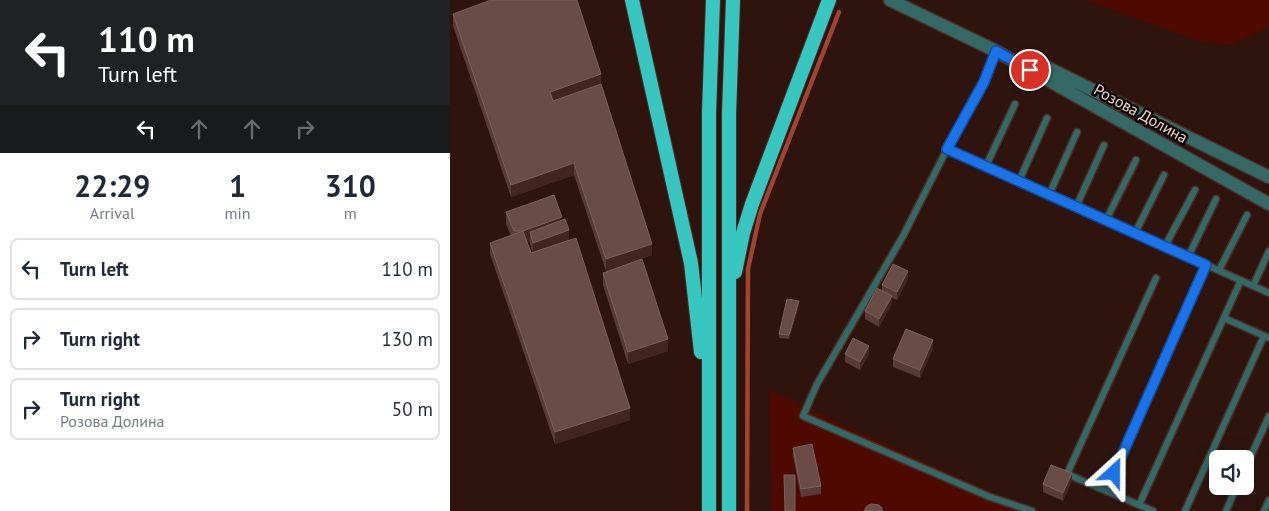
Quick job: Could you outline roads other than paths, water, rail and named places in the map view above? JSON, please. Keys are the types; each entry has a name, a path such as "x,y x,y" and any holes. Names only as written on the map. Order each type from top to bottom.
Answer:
{"highway":[{"path":"632,0 691,263 697,308 709,447"},
{"path":"709,511 709,104 713,0"},
{"path":"729,511 729,77 732,0"},
{"path":"728,317 739,249 747,217 829,0"}],"street":[{"name":"Розова Долина","path":"890,0 996,51 1269,204"},
{"name":"Розова Долина","path":"996,51 1044,66 1269,177"}],"lane":[{"path":"996,51 984,82 947,149 903,236 817,384 803,416 990,497 1032,511"},
{"path":"986,166 1016,104"},
{"path":"1019,181 1047,118"},
{"path":"1049,195 1077,132"},
{"path":"1076,207 1104,145"},
{"path":"947,149 1269,292"},
{"path":"1106,220 1136,160"},
{"path":"1135,233 1164,175"},
{"path":"1165,246 1195,190"},
{"path":"1188,257 1216,199"},
{"path":"1219,270 1247,215"},
{"path":"1253,286 1269,251"},
{"path":"1106,491 1206,265"},
{"path":"1153,511 1068,474 1156,278"},
{"path":"1138,505 1242,280"},
{"path":"1185,511 1267,337 1224,318"},
{"path":"1254,450 1269,416"},
{"path":"1226,511 1233,495"},
{"path":"1264,511 1269,500"}],"waterway":[{"path":"747,511 748,269 760,214 839,12"}]}
